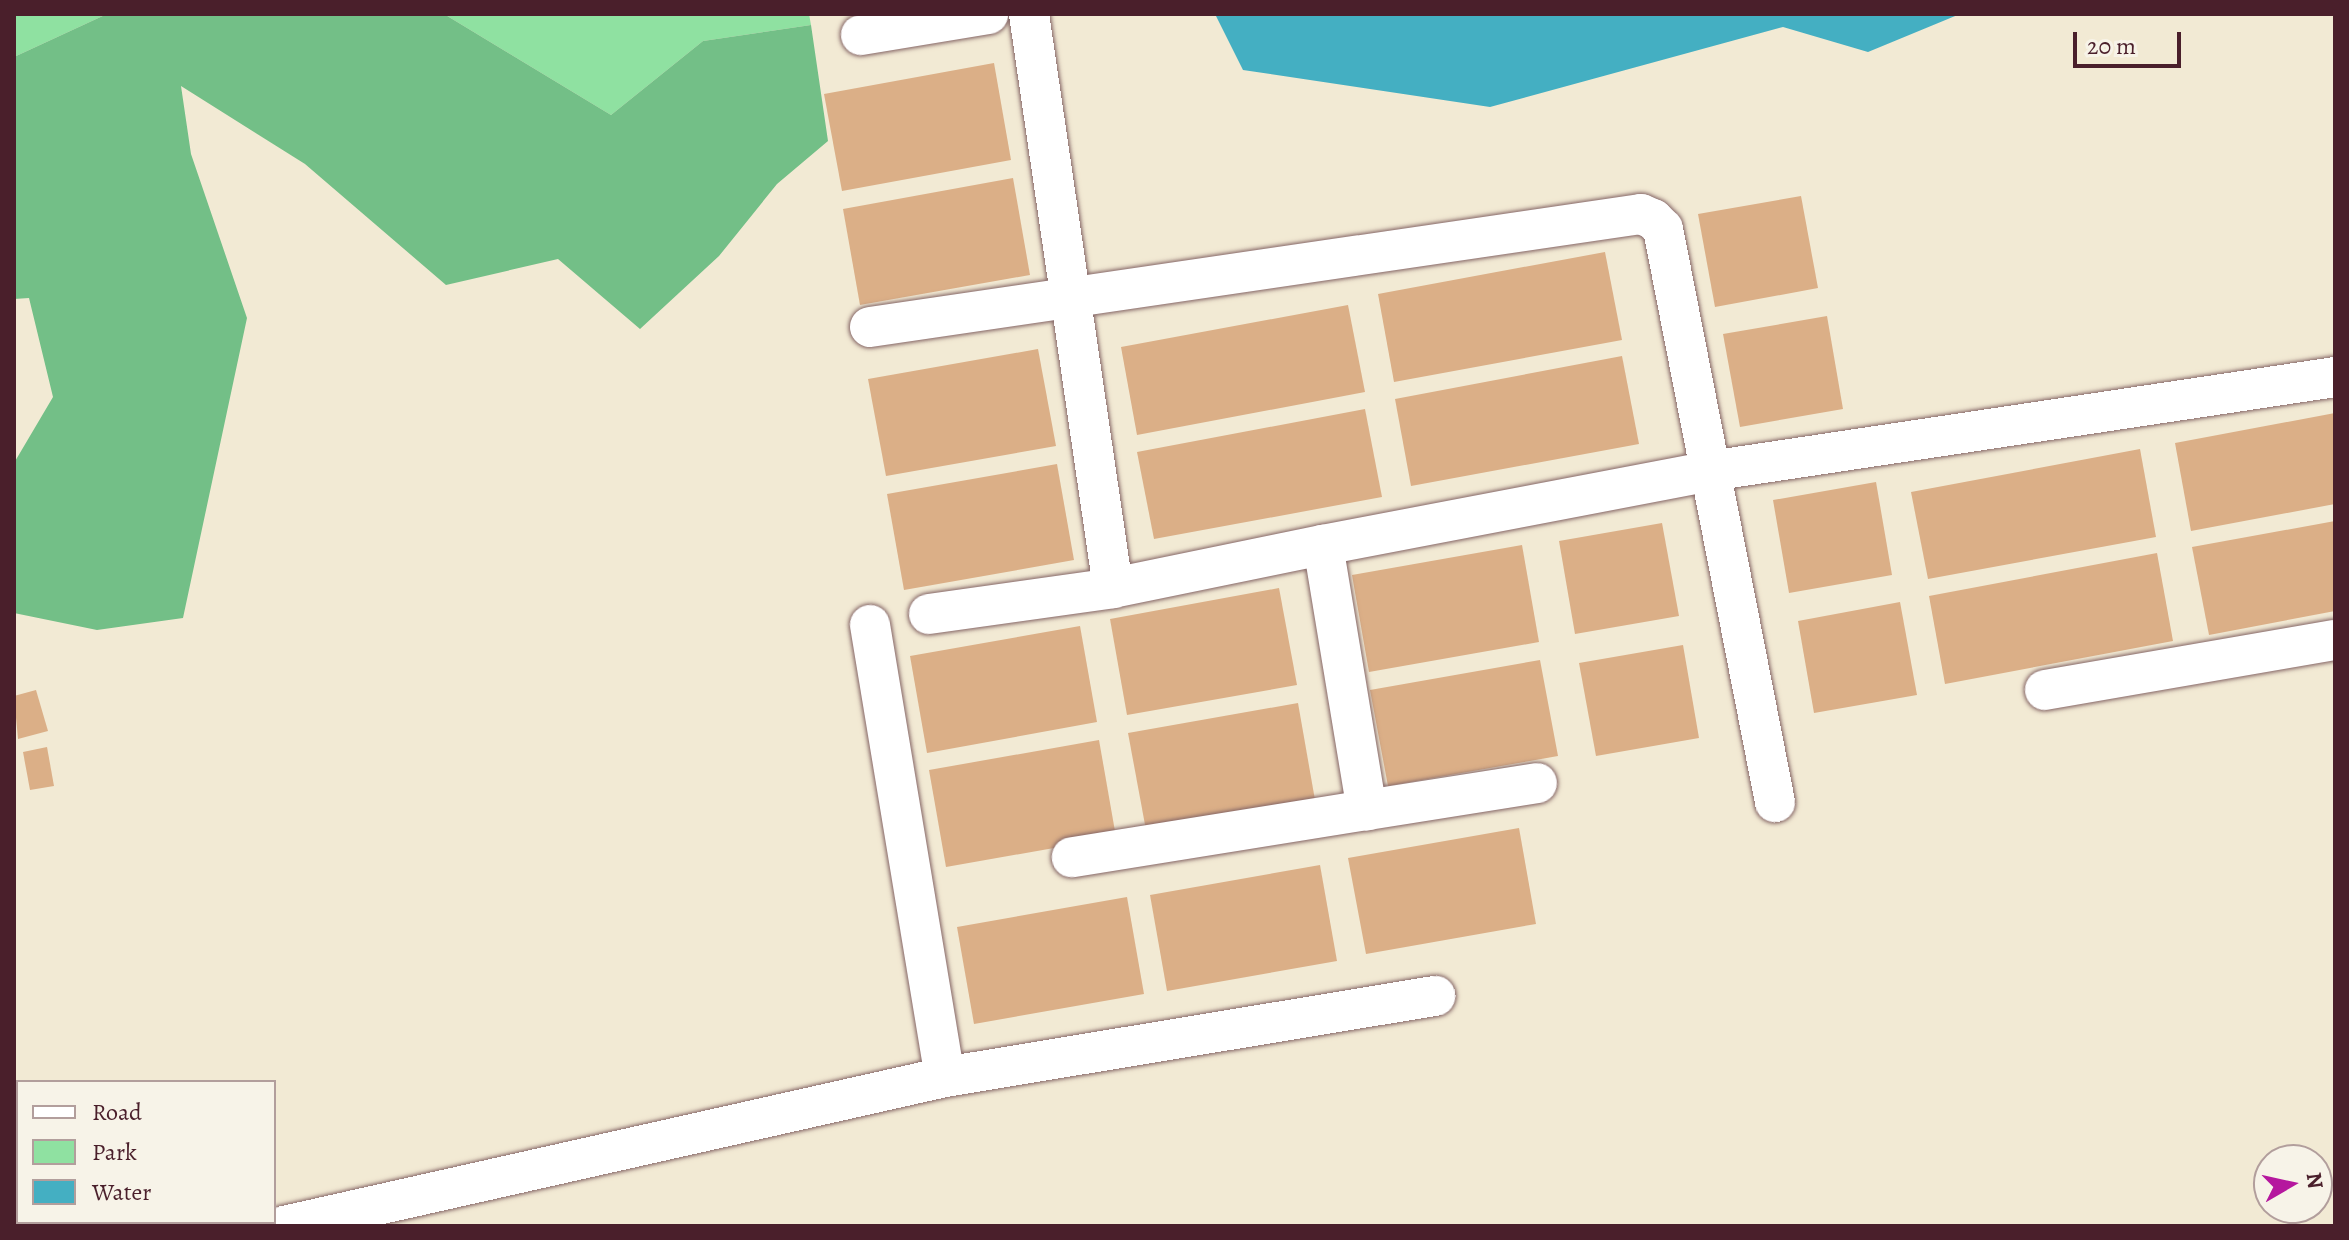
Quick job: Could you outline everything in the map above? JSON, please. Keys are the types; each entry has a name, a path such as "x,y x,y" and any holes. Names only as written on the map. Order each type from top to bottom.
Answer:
{"street":[{"path":"861,35 988,14"},
{"path":"1029,14 1067,296 1113,588"},
{"path":"870,327 1641,214 1663,229 1775,802"},
{"path":"929,614 1113,588 1710,471 2335,377"},
{"path":"1323,545 1367,810"},
{"path":"870,625 945,1077"},
{"path":"2045,690 2335,640"},
{"path":"1072,857 1537,783"},
{"path":"284,1226 945,1077 1435,996"}],"green space":[{"path":"14,14 107,14 14,57"},
{"path":"107,14 444,14 611,115 703,41 811,25 828,141 777,184 719,256 640,329 558,259 446,285 305,164 181,86 191,154 247,318 183,618 97,630 14,613 14,463 53,397 29,298 14,299 14,57"},
{"path":"444,14 809,14 811,25 703,41 611,115"}],"water":[{"path":"1215,14 1960,14 1868,52 1783,27 1490,107 1243,70"}],"building":[{"path":"994,63 1011,160 842,191 824,94"},
{"path":"1013,178 1030,275 860,305 843,209"},
{"path":"1801,196 1818,288 1715,307 1698,214"},
{"path":"1605,252 1622,340 1394,382 1378,294"},
{"path":"1348,305 1365,392 1137,435 1121,347"},
{"path":"1827,316 1843,409 1740,427 1723,334"},
{"path":"1038,349 1056,446 886,476 868,379"},
{"path":"1622,356 1639,444 1411,486 1395,399"},
{"path":"1365,409 1382,497 1154,539 1137,452"},
{"path":"2335,413 2335,504 2191,531 2175,443"},
{"path":"2140,449 2156,537 1928,579 1911,492"},
{"path":"1057,464 1074,560 904,590 887,494"},
{"path":"1876,482 1892,575 1789,593 1773,500"},
{"path":"2335,521 2335,611 2209,635 2192,547"},
{"path":"1662,523 1679,616 1575,634 1559,541"},
{"path":"1522,545 1539,642 1369,672 1352,575"},
{"path":"2157,553 2173,641 1945,684 1929,596"},
{"path":"1279,588 1297,685 1127,715 1110,619"},
{"path":"1900,602 1917,695 1814,713 1798,621"},
{"path":"1080,626 1097,722 927,753 910,656"},
{"path":"1683,645 1699,738 1596,756 1579,663"},
{"path":"1540,660 1558,756 1388,786 1370,690"},
{"path":"36,690 48,731 18,739 14,696"},
{"path":"1298,703 1315,800 1146,830 1128,733"},
{"path":"1099,740 1116,837 946,867 929,770"},
{"path":"47,747 54,786 30,790 23,752"},
{"path":"1519,828 1536,924 1366,954 1348,858"},
{"path":"1320,865 1337,961 1167,991 1150,895"},
{"path":"1127,897 1144,994 974,1024 957,927"}]}
